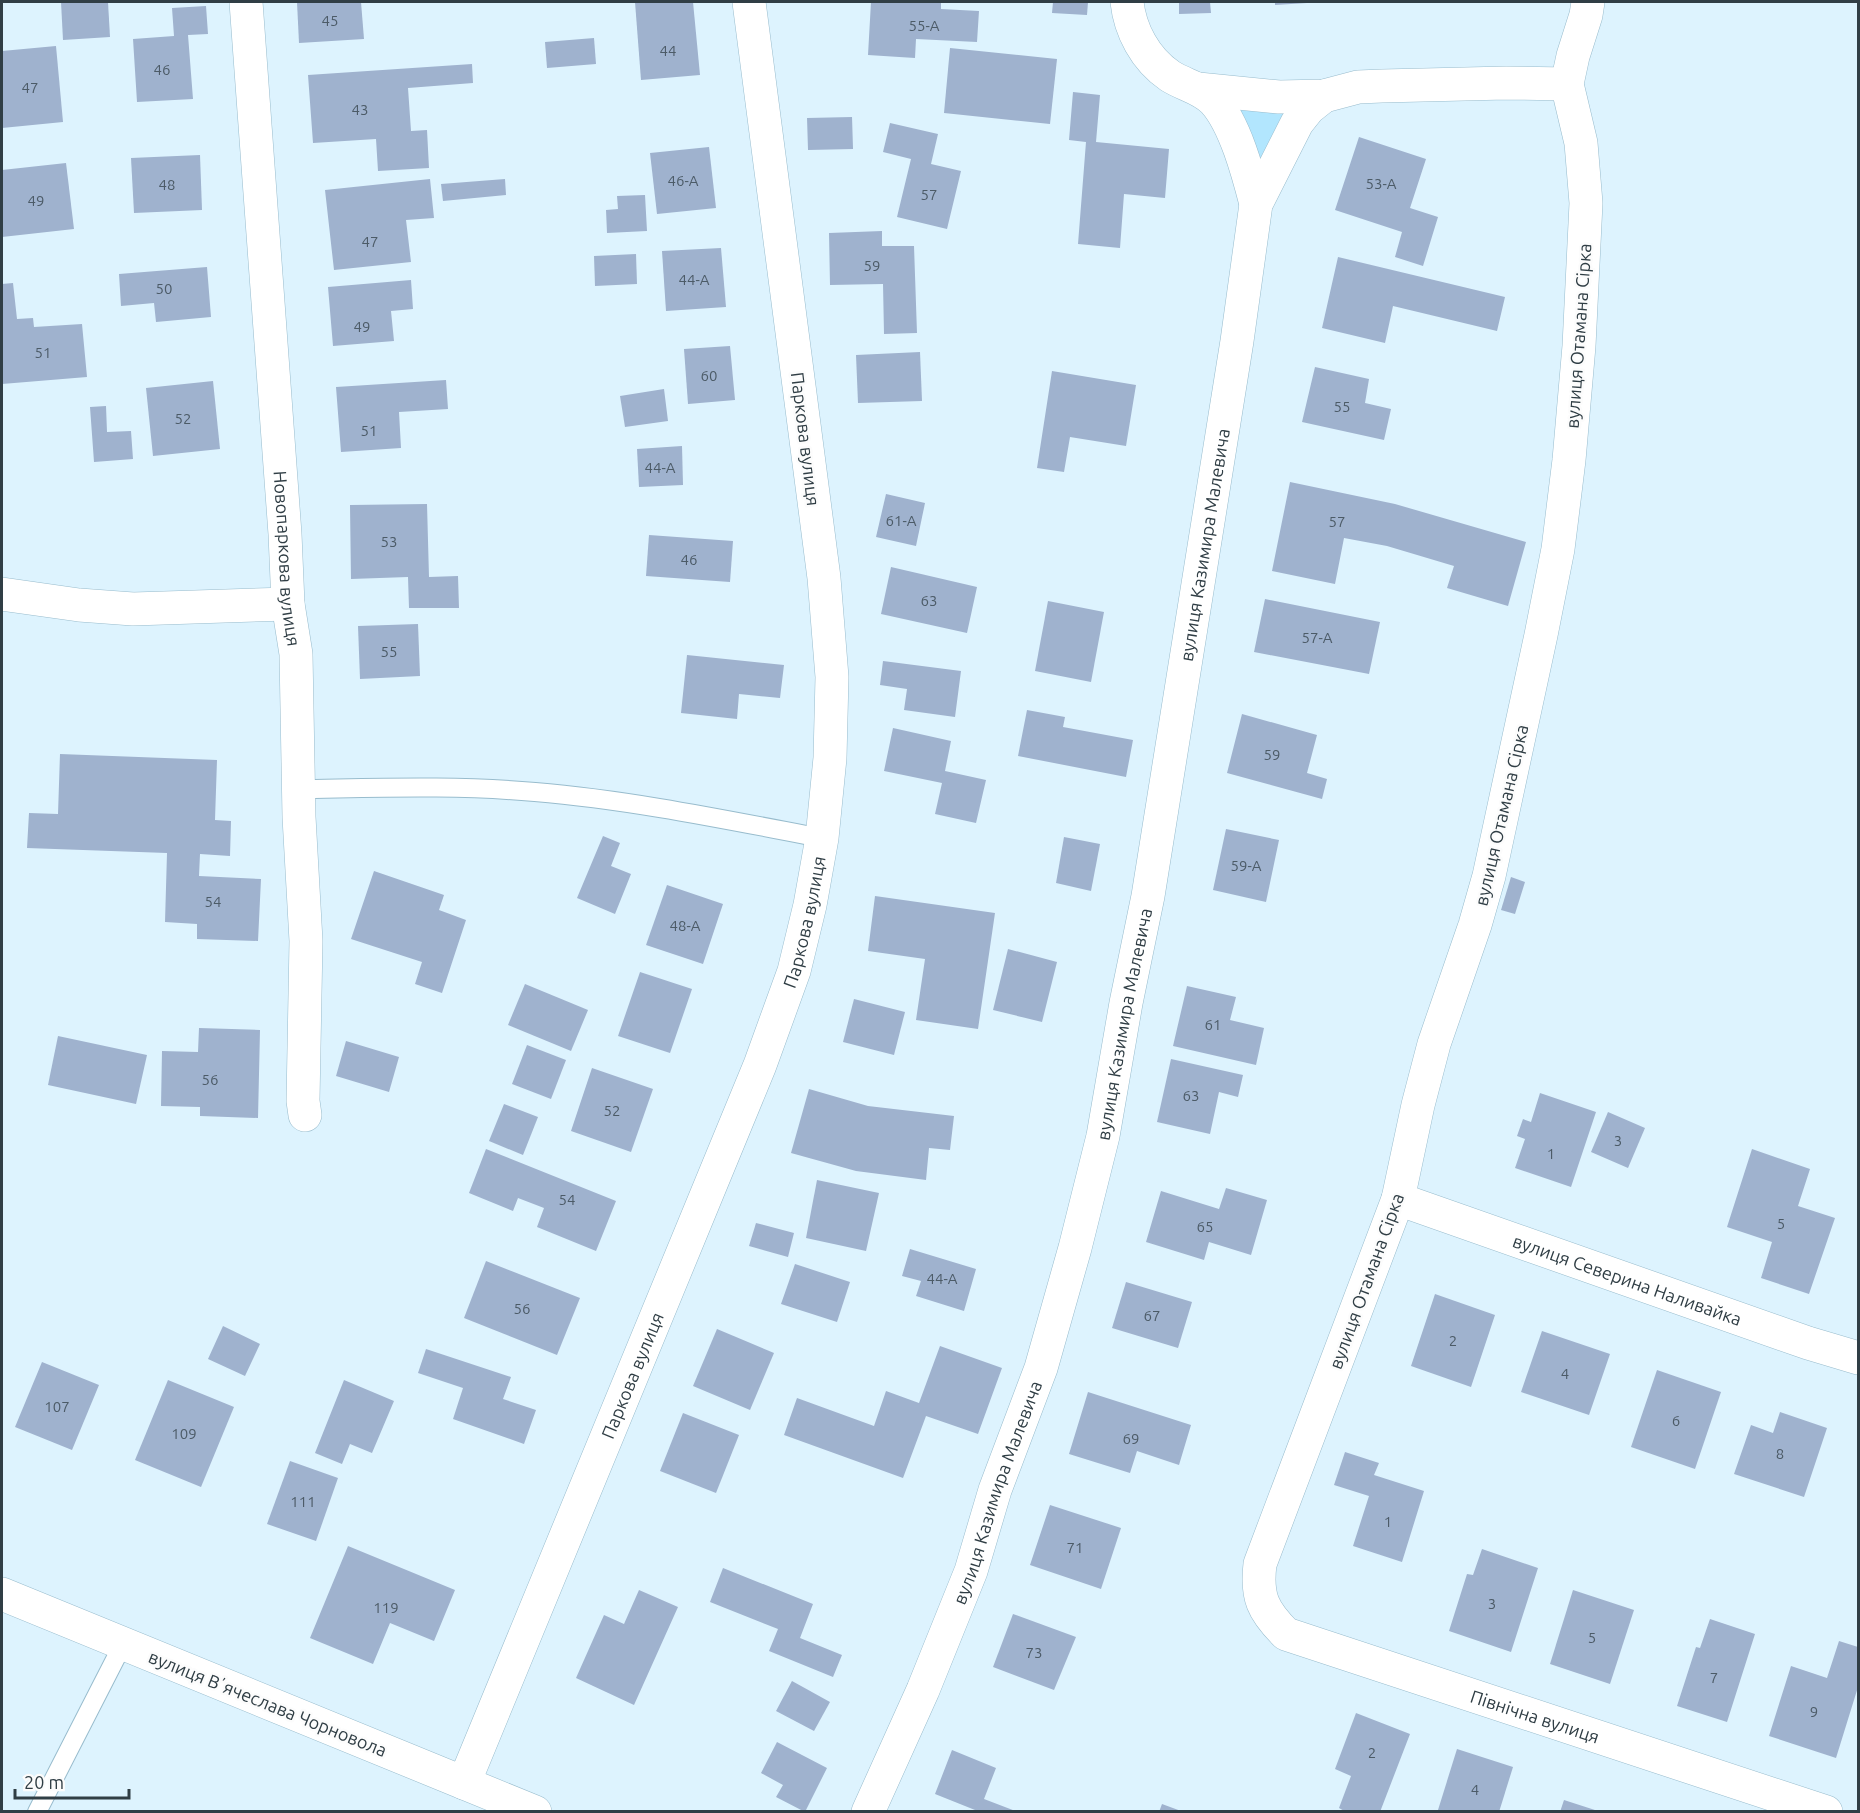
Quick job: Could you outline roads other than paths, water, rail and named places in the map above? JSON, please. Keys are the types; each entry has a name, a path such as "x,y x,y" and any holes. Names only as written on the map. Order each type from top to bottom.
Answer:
{"street":[{"name":"Новопаркова вулиця","path":"246,2 285,534 288,604 296,654 298,789 306,940 303,1101 305,1115"},
{"name":"Паркова вулиця","path":"464,1783 760,1065 794,971 810,905 822,838 830,758 832,677 824,578 749,2"},
{"name":"вулиця Казимира Малевича","path":"1127,2 1135,34 1150,57 1170,76 1198,89 1213,100 1224,116 1244,161 1256,204"},
{"name":"вулиця Отамана Сірка","path":"1261,1601 1258,1582 1260,1564 1398,1199 1434,1044 1475,925 1489,876 1541,634 1558,549 1579,346 1586,203 1581,143 1567,84 1588,2"},
{"path":"1198,89 1279,97 1324,96 1358,87 1496,83 1567,84"},
{"name":"вулиця Казимира Малевича","path":"868,1812 923,1689 971,1571 995,1490 1041,1368 1075,1248 1097,1158 1149,896 1239,330 1256,204 1297,123 1309,108 1324,96"},
{"path":"2,594 79,605 133,609 288,604"},
{"name":"вулиця Северина Наливайка","path":"1398,1199 1808,1343 1858,1358"},
{"name":"вулиця Вʼячеслава Чорновола","path":"2,1594 535,1812"},
{"name":"Північна вулиця","path":"1261,1601 1270,1618 1286,1634 1826,1812"}],"lane":[{"path":"298,789 418,786 536,792 698,815 822,838"},
{"path":"37,1812 123,1644"}]}
